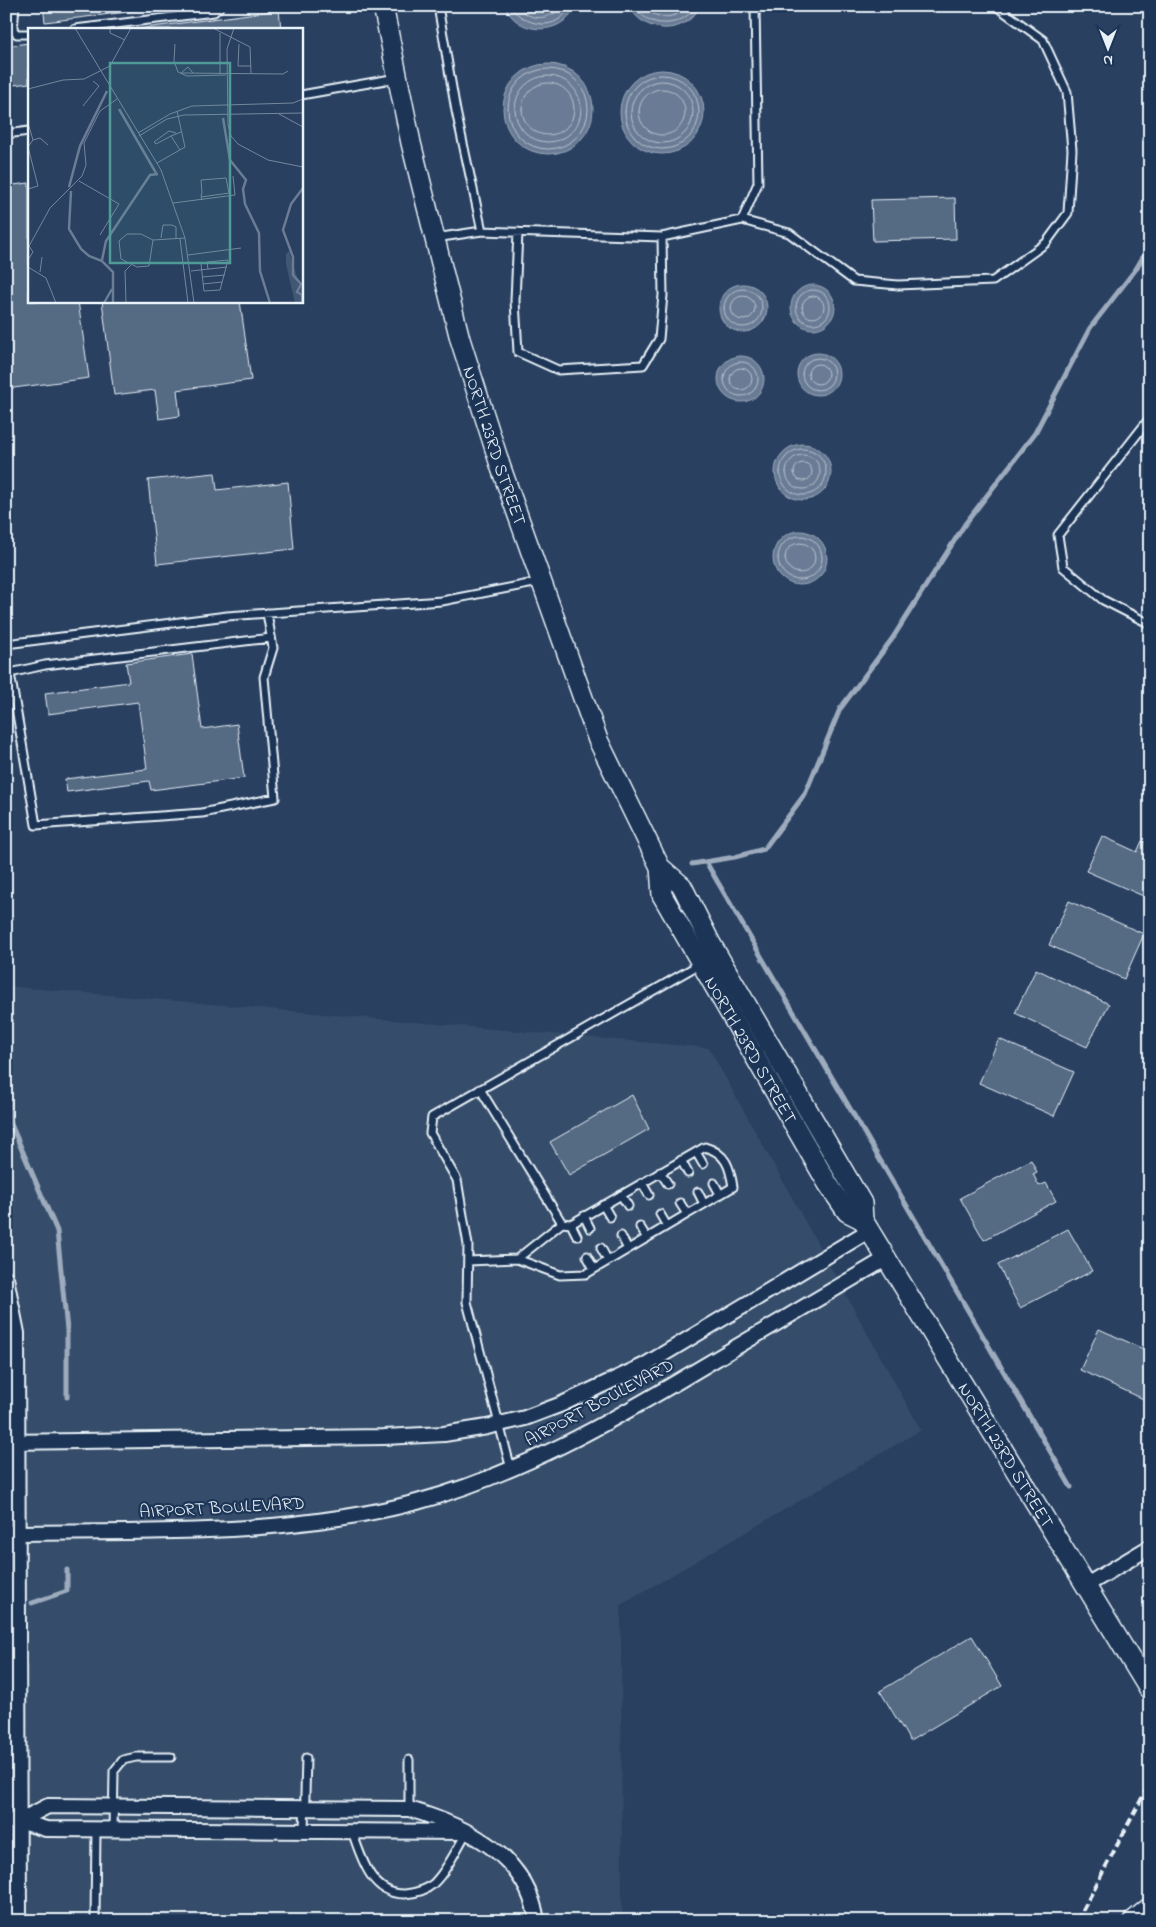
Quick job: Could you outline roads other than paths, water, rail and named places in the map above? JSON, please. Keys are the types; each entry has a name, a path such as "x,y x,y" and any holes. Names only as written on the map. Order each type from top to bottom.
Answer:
{"main road":[{"name":"NORTH 23RD STREET","path":"383,6 433,238 460,339 501,468 598,740 660,867 662,895 700,964 828,1184 847,1212 866,1225"},
{"name":"NORTH 23RD STREET","path":"660,867 682,886 719,959 862,1203 866,1225 1150,1691"},
{"path":"1133,1921 1150,1907"}],"street":[{"name":"AIRPORT BOULEVARD","path":"12,1442 384,1437 444,1434 525,1418 562,1404 644,1365 866,1225"},
{"name":"AIRPORT BOULEVARD","path":"12,1533 236,1528 318,1520 414,1502 456,1490 511,1469 607,1424 887,1258"},
{"path":"6,1278 17,1333 12,1442 12,1821 19,1921"},
{"path":"1085,1586 1150,1547"},
{"path":"12,1821 48,1806 409,1809 445,1820 494,1847 518,1873 537,1921"},
{"path":"12,1821 46,1829 467,1832"}],"lane":[{"path":"15,6 13,30 17,34 28,34"},
{"path":"83,28 214,12 220,6"},
{"path":"438,6 456,111 482,231"},
{"path":"742,220 758,183 755,6"},
{"path":"433,238 482,231 662,237 742,220 789,233 854,281 898,285 993,281 1046,243 1068,213 1072,150 1067,92 1043,40 996,6"},
{"path":"302,95 397,78"},
{"path":"6,134 28,131"},
{"path":"518,232 515,301 518,352 558,370 643,365 659,339 663,295 662,237"},
{"path":"1150,418 1058,535 1063,567 1103,600 1150,624"},
{"path":"6,644 227,616 442,601 542,581"},
{"path":"267,613 273,648 264,677 275,798 202,813 36,825 10,673 45,665 271,638"},
{"path":"511,1469 467,1302 468,1245 457,1180 430,1134 432,1117 700,964"},
{"path":"480,1089 562,1223"},
{"path":"468,1261 517,1259 560,1274 586,1274 733,1187 731,1169 718,1151 705,1147 571,1224 562,1223 517,1259"},
{"path":"696,1152 703,1164"},
{"path":"681,1160 688,1173"},
{"path":"660,1172 668,1184"},
{"path":"642,1183 649,1195"},
{"path":"714,1183 720,1194"},
{"path":"698,1192 704,1204"},
{"path":"621,1195 628,1206"},
{"path":"680,1203 687,1214"},
{"path":"603,1205 610,1217"},
{"path":"660,1214 667,1226"},
{"path":"584,1216 590,1228"},
{"path":"571,1224 577,1236"},
{"path":"640,1226 647,1238"},
{"path":"621,1236 628,1249"},
{"path":"600,1248 608,1261"},
{"path":"587,1256 594,1269"},
{"path":"113,1830 114,1771 123,1760 136,1757 171,1757"},
{"path":"304,1831 306,1758"},
{"path":"409,1760 409,1809"},
{"path":"95,1921 96,1829"},
{"path":"352,1831 363,1861 373,1880 385,1889 401,1894 418,1893 434,1884 467,1832"}],"water":[{"path":"505,6 575,6 569,16 561,23 551,28 540,29 519,23 511,16"},
{"path":"629,6 700,6 694,16 685,23 665,28 654,27 644,22 636,16"},
{"path":"548,64 565,68 580,77 589,92 593,109 589,126 580,141 565,150 548,154 531,150 516,141 507,126 503,109 507,92 516,77 531,68"},
{"path":"662,70 678,73 692,82 701,96 704,112 701,128 692,142 678,151 662,154 646,151 632,142 623,128 620,112 623,96 632,82 646,73"},
{"path":"743,284 752,286 760,291 765,299 767,308 765,317 760,325 752,330 743,332 734,330 726,325 721,317 719,308 721,299 726,291 734,286"},
{"path":"809,285 817,285 829,291 835,307 829,323 817,329 809,329 797,323 791,311 791,303 797,291"},
{"path":"818,353 833,359 839,374 833,389 818,395 803,389 797,374 803,359"},
{"path":"741,356 754,360 760,366 764,379 760,392 754,398 741,402 728,398 722,392 718,379 722,366 728,360"},
{"path":"798,444 808,444 823,452 829,461 831,472 829,483 823,492 808,500 798,500 787,495 780,488 775,477 775,467 780,456 787,449"},
{"path":"800,531 810,533 819,539 825,548 827,558 825,568 819,577 810,583 800,585 790,583 781,577 775,568 773,558 775,548 781,539 790,533"}],"waterway":[{"path":"692,864 735,857 764,849 805,794 840,709 892,639 965,524 1035,433 1090,328 1136,269 1150,245"},
{"path":"706,862 1071,1487"},
{"path":"6,1065 10,1122 57,1231 67,1330 67,1397"},
{"path":"32,1603 67,1591 67,1570"}],"railway":[{"path":"1077,1921 1150,1783"}]}
